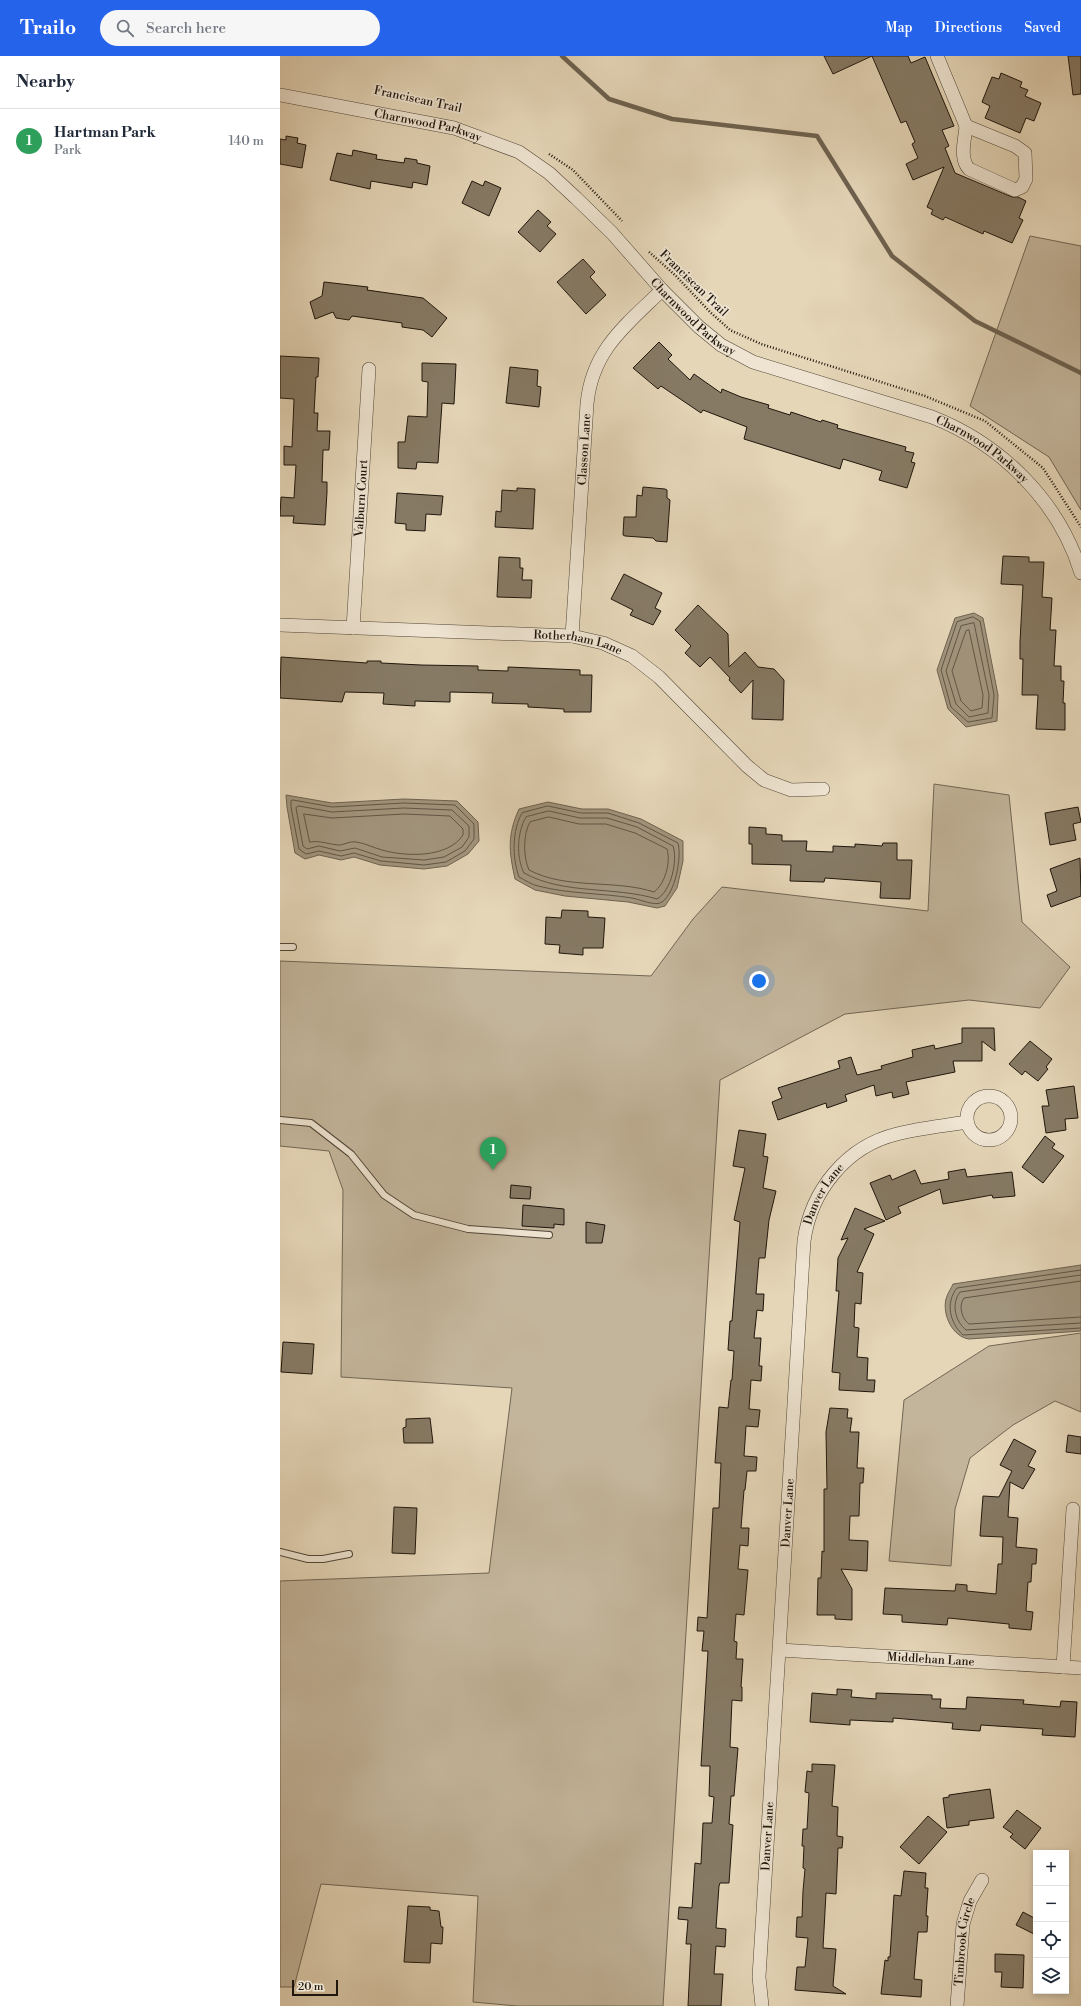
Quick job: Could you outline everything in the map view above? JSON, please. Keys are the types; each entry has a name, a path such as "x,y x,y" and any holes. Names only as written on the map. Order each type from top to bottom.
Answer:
{"street":[{"path":"937,56 966,126 963,155 964,164 969,169 1015,190 1022,187 1026,179 1024,153 1015,146 966,126"},
{"name":"Charnwood Parkway","path":"280,95 454,128 519,152 548,173 576,198 612,233 662,290 706,333 721,345 753,362 932,416 976,438 1011,465 1035,489 1051,511 1066,536 1081,573"},
{"name":"Classon Lane","path":"572,636 587,404 590,386 599,360 609,343 617,333 662,290"},
{"name":"Valburn Court","path":"353,628 368,369"},
{"name":"Rotherham Lane","path":"280,625 572,636 604,643 632,656 659,677 747,766 764,780 791,790 823,789"},
{"name":"Danver Lane","path":"762,2006 759,1977 771,1761 780,1650 804,1241 811,1211 819,1194 831,1176 849,1158 866,1146 896,1134 967,1122"},
{"path":"1063,1667 1073,1509"},
{"name":"Middlehan Lane","path":"780,1650 1081,1668"},
{"name":"Timbrook Circle","path":"956,2006 963,1924 970,1901 982,1880"}],"lane":[{"path":"280,947 293,947"},
{"path":"280,1120 311,1123 351,1154 384,1195 414,1215 468,1230 549,1235"},
{"path":"280,1552 308,1559 323,1559 349,1554"}],"path":[{"path":"548,153 573,170 626,226"},
{"name":"Franciscan Trail","path":"645,249 676,276 710,312 730,330 760,344 924,396 985,421 1043,468 1081,527"}],"shaded area":[{"path":"1030,236 1081,246 1081,510 1049,457 970,406"},
{"path":"934,784 1009,795 1022,922 1070,967 1040,1008 969,1000 845,1014 720,1080 663,2006 517,2006 473,2002 478,1896 321,1884 294,1987 280,1987 280,1581 489,1573 512,1388 341,1377 343,1190 329,1151 280,1146 280,961 651,976 693,919 722,887 928,911"},
{"path":"1081,1333 1081,1412 1055,1401 1013,1425 970,1458 955,1509 951,1566 889,1561 904,1400 989,1346"}],"water":[{"path":"974,613 983,618 998,695 997,721 966,727 948,709 937,670 955,618"},
{"path":"286,795 332,803 404,799 457,801 478,822 479,841 468,854 447,866 424,869 380,865 354,857 341,860 319,855 305,859 295,853"},
{"path":"548,802 582,809 608,809 641,819 683,841 683,861 677,888 665,906 657,908 628,902 565,896 535,890 515,879 511,860 510,844 512,827 519,809"},
{"path":"1081,1265 1081,1331 969,1339 958,1334 947,1318 945,1305 946,1299 953,1284"}],"building":[{"path":"824,56 872,56 833,74"},
{"path":"872,56 908,56 911,63 925,57 954,126 942,130 949,146 945,148 955,173 1012,197 1018,197 1026,201 1019,218 1023,220 1012,243 984,231 983,234 945,217 943,220 931,214 933,210 927,207 944,167 913,180 906,164 918,158 912,144 915,142 906,121 901,123"},
{"path":"1068,56 1081,56 1081,94 1073,95"},
{"path":"1001,73 1022,82 1020,87 1028,90 1025,96 1041,103 1034,121 1026,118 1020,133 985,118 990,106 982,102 992,77 999,79"},
{"path":"286,136 298,138 297,143 306,145 302,168 280,164 280,139 286,140"},
{"path":"353,150 377,155 376,159 404,163 405,158 417,160 417,163 430,166 427,185 413,182 412,188 371,181 370,189 330,180 337,153 352,156"},
{"path":"472,181 483,186 485,181 501,188 489,216 462,203"},
{"path":"538,210 551,222 547,226 556,234 540,252 518,232"},
{"path":"583,259 595,272 590,277 606,295 586,314 557,282"},
{"path":"324,282 368,287 367,290 423,298 447,318 432,337 423,330 402,327 402,323 352,316 349,320 336,318 333,312 315,319 310,302 322,296"},
{"path":"659,342 672,355 668,359 690,380 694,374 721,393 722,389 741,397 769,405 768,408 790,415 791,412 821,422 822,420 838,425 837,428 906,447 905,451 914,453 911,462 915,463 907,488 879,480 882,471 843,459 840,469 744,439 747,427 703,410 701,413 661,386 658,389 633,368"},
{"path":"280,356 319,358 318,377 316,377 314,413 318,413 317,431 330,431 329,450 323,450 322,482 327,482 325,525 293,523 294,516 280,516 281,497 294,498 296,465 284,465 284,446 292,447 294,399 280,398"},
{"path":"422,363 456,364 454,404 442,403 438,463 417,462 416,469 398,468 398,442 405,442 408,416 427,417 428,382 422,381"},
{"path":"510,367 538,370 537,386 541,387 539,407 506,403"},
{"path":"643,487 667,490 667,498 670,500 667,542 656,541 653,538 623,535 624,517 636,517 637,495 642,496"},
{"path":"517,488 535,489 533,529 495,527 496,511 501,512 502,490 517,491"},
{"path":"397,493 443,496 441,515 426,514 425,531 406,530 406,524 395,523"},
{"path":"1003,556 1029,557 1029,562 1044,562 1042,597 1052,598 1050,630 1056,630 1054,666 1061,666 1061,681 1064,681 1063,703 1065,703 1065,730 1036,729 1038,695 1022,695 1023,659 1020,659 1020,642 1023,585 1001,584"},
{"path":"499,557 520,558 520,568 523,568 522,580 532,580 531,598 497,597"},
{"path":"624,574 662,593 655,608 661,611 653,625 630,615 633,610 611,599"},
{"path":"698,605 728,634 729,667 745,652 758,667 774,669 784,680 783,720 752,719 753,680 741,693 729,680 730,678 710,657 700,667 685,653 691,646 675,630"},
{"path":"281,657 367,663 367,661 381,661 381,663 478,666 478,670 508,671 508,667 580,670 580,675 592,675 591,712 564,712 564,709 528,707 528,704 492,703 493,693 450,692 450,702 415,701 415,706 383,704 384,693 345,692 342,702 280,698"},
{"path":"1078,807 1081,822 1073,824 1076,840 1050,845 1045,813"},
{"path":"749,827 766,828 766,834 782,835 782,841 807,841 806,851 833,852 833,846 855,847 855,844 882,846 883,843 897,843 897,860 912,860 910,899 880,898 881,882 825,878 824,882 790,881 791,865 752,864 752,844 749,844"},
{"path":"1080,858 1081,896 1051,907 1047,895 1057,891 1050,869"},
{"path":"562,910 588,911 588,917 605,918 603,948 583,948 583,955 559,953 560,945 545,944 546,917 561,918"},
{"path":"962,1028 994,1028 995,1051 982,1041 982,1061 953,1061 955,1072 906,1082 909,1094 893,1098 892,1092 876,1096 874,1085 845,1095 847,1101 827,1108 826,1103 778,1120 772,1102 782,1098 778,1088 840,1068 838,1061 851,1057 857,1075 882,1069 881,1066 913,1057 912,1050 934,1045 935,1049 962,1043"},
{"path":"1030,1041 1052,1059 1046,1067 1048,1069 1038,1081 1025,1071 1022,1075 1009,1064"},
{"path":"1074,1086 1078,1118 1065,1119 1066,1130 1046,1133 1042,1106 1049,1106 1046,1090"},
{"path":"739,1130 766,1134 763,1156 768,1157 763,1188 776,1191 769,1220 765,1258 759,1258 756,1294 764,1294 763,1311 757,1310 754,1338 761,1338 759,1366 762,1366 761,1381 751,1380 749,1409 760,1410 758,1427 746,1426 744,1456 757,1457 756,1471 747,1471 741,1528 749,1528 748,1546 740,1545 738,1569 748,1570 744,1615 736,1614 734,1641 737,1642 736,1659 743,1659 741,1687 742,1701 732,1700 730,1747 738,1748 734,1796 731,1796 729,1824 733,1825 729,1883 720,1883 719,1886 716,1928 726,1929 725,1947 716,1946 714,1974 723,1974 721,2006 688,2006 691,1944 686,1944 688,1920 678,1919 679,1907 692,1908 695,1863 701,1864 703,1823 712,1823 714,1797 709,1796 710,1766 701,1766 708,1651 702,1651 704,1631 697,1631 698,1617 707,1618 713,1508 719,1508 721,1463 715,1463 719,1407 728,1408 732,1380 734,1351 728,1350 730,1321 732,1321 740,1222 734,1220 745,1168 733,1166"},
{"path":"1045,1136 1055,1144 1052,1148 1064,1156 1043,1183 1022,1167"},
{"path":"965,1169 967,1177 1012,1172 1015,1196 993,1198 992,1195 943,1204 940,1189 898,1207 901,1213 886,1220 870,1183 890,1175 892,1180 915,1170 921,1184 949,1179 948,1172"},
{"path":"511,1185 531,1187 530,1199 510,1198"},
{"path":"523,1205 564,1209 564,1225 554,1224 554,1228 522,1226"},
{"path":"855,1208 885,1221 864,1229 874,1234 857,1272 863,1273 861,1304 855,1303 854,1327 859,1328 857,1357 868,1358 867,1380 875,1380 874,1392 839,1390 840,1373 832,1372 839,1291 836,1291 838,1258 848,1238 841,1240"},
{"path":"586,1222 605,1225 602,1243 586,1243"},
{"path":"283,1342 314,1344 312,1374 281,1372"},
{"path":"830,1408 848,1409 847,1418 852,1418 850,1432 859,1432 857,1468 864,1468 863,1483 860,1483 859,1516 850,1516 849,1540 868,1541 867,1571 841,1569 852,1589 852,1620 835,1619 835,1615 817,1615 818,1578 821,1578 822,1551 824,1552 824,1489 827,1489 826,1432"},
{"path":"430,1418 433,1443 404,1443 403,1428 406,1427 406,1419"},
{"path":"1068,1435 1081,1437 1081,1454 1066,1452"},
{"path":"1014,1439 1036,1451 1028,1466 1035,1469 1023,1489 1010,1482 1008,1517 1018,1518 1016,1547 1037,1549 1036,1564 1032,1564 1031,1582 1028,1582 1026,1611 1033,1612 1031,1630 1009,1628 1009,1624 948,1618 947,1625 902,1622 902,1615 883,1614 885,1588 955,1591 956,1584 967,1585 967,1591 996,1594 998,1564 1002,1564 1003,1537 980,1536 983,1496 999,1497 1012,1471 1000,1465"},
{"path":"394,1507 417,1508 415,1554 392,1553"},
{"path":"837,1689 852,1690 851,1697 876,1699 876,1693 932,1695 932,1699 941,1699 940,1708 966,1709 967,1697 1024,1700 1023,1704 1060,1707 1061,1701 1077,1702 1075,1737 1042,1735 1043,1729 981,1725 980,1731 952,1729 953,1723 893,1718 893,1722 850,1720 850,1725 810,1722 812,1693 837,1695"},
{"path":"812,1764 835,1765 832,1806 838,1807 837,1836 843,1837 842,1848 838,1848 836,1894 826,1893 823,1948 836,1949 833,1986 846,1994 795,1990 797,1967 805,1967 808,1938 796,1937 797,1917 802,1917 805,1869 803,1868 804,1846 802,1846 803,1829 807,1829 809,1793 805,1792 807,1771 812,1772"},
{"path":"990,1789 994,1818 969,1821 969,1825 947,1828 943,1798 949,1797 949,1795"},
{"path":"1017,1810 1041,1828 1025,1849 1010,1837 1013,1834 1003,1827"},
{"path":"928,1816 947,1832 919,1864 900,1847"},
{"path":"904,1871 926,1873 925,1888 928,1888 926,1916 928,1916 927,1932 918,1932 914,1979 922,1980 921,1997 881,1994 885,1960 888,1961 888,1957 890,1957 894,1895 901,1896"},
{"path":"408,1906 430,1907 430,1910 439,1911 441,1927 443,1927 442,1944 431,1943 430,1963 404,1962"},
{"path":"1023,1912 1033,1917 1033,1934 1016,1925"},
{"path":"995,1954 1024,1955 1023,1988 1001,1987 1002,1972 995,1972"}],"waterway":[{"path":"562,56 609,99 672,119 817,136 892,256 975,321 1081,373"}],"place":[{"name":"Hartman Park","path":"493,1170"}]}
